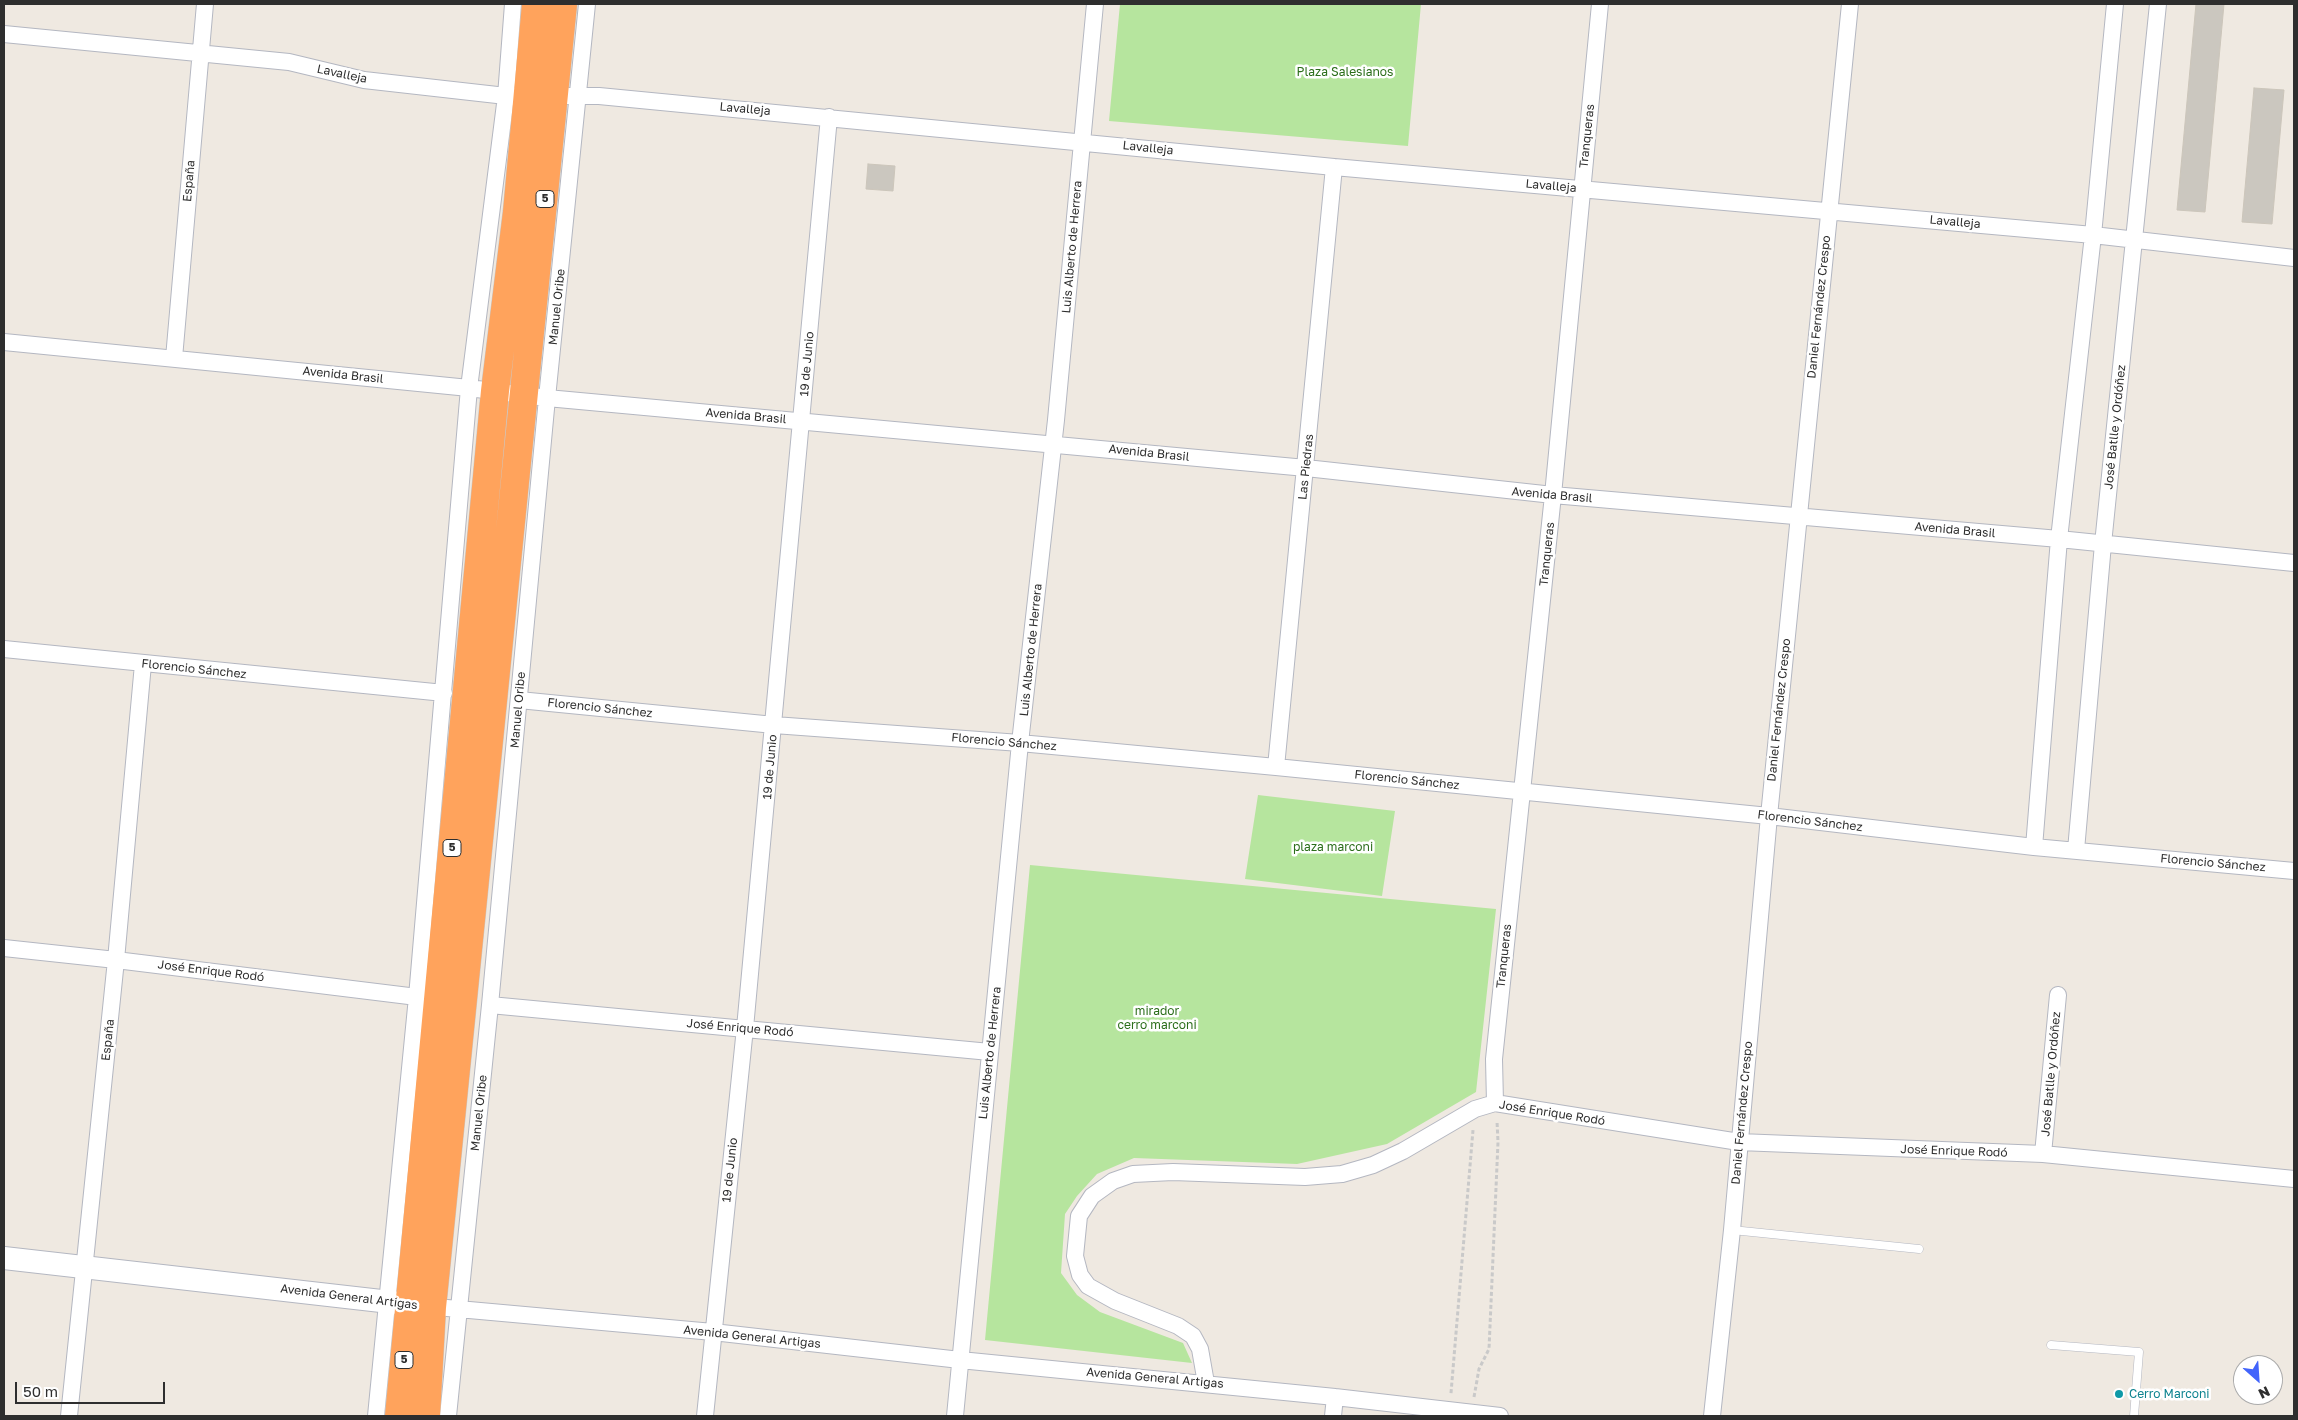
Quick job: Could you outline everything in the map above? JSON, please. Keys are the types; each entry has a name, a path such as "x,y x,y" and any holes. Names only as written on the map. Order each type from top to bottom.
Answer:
{"highway":[{"name":"Manuel Oribe","path":"399,1416 422,1305 535,396 530,214 516,96 536,4"},
{"name":"Manuel Oribe","path":"426,1416 422,1305 482,390 530,214 567,96 563,4"}],"main road":[{"name":"Avenida General Artigas","path":"4,1258 422,1305"}],"street":[{"name":"España","path":"174,358 205,4"},
{"path":"376,1416 422,1305 417,997 444,693 516,96 513,4"},
{"name":"Manuel Oribe","path":"448,1416 422,1305 490,1005 519,700 535,396 567,96 587,4"},
{"name":"Luis Alberto de Herrera","path":"955,1416 1020,743 1054,444 1095,4"},
{"name":"Tranqueras","path":"1495,1103 1494,1059 1553,496 1600,4"},
{"name":"Daniel Fernández Crespo","path":"1712,1416 1732,1230 1798,516 1850,4"},
{"path":"2034,847 2059,540 2093,235 2115,4"},
{"name":"José Batlle y Ordóñez","path":"2076,850 2103,544 2158,4"},
{"name":"Lavalleja","path":"4,34 289,62 364,80 516,96 567,96 828,117 1334,167 2093,235 2294,258"},
{"name":"19 de Junio","path":"705,1416 774,725 828,117"},
{"name":"Las Piedras","path":"1276,767 1334,167"},
{"name":"Avenida Brasil","path":"4,342 535,396 1306,468 1553,496 1798,516 2294,563"},
{"name":"Florencio Sánchez","path":"4,649 444,693"},
{"name":"España","path":"69,1416 116,960 143,664"},
{"name":"Florencio Sánchez","path":"519,700 774,725 1020,743 1276,767 1769,816 2034,847 2294,871"},
{"name":"José Enrique Rodó","path":"4,948 417,997"},
{"name":"José Batlle y Ordóñez","path":"2044,1154 2058,995"},
{"name":"José Enrique Rodó","path":"490,1005 990,1052"},
{"name":"José Enrique Rodó","path":"1206,1383 1200,1349 1193,1336 1178,1326 1115,1301 1088,1286 1080,1274 1075,1256 1075,1239 1079,1216 1092,1196 1113,1180 1133,1174 1173,1172 1305,1177 1342,1174 1374,1165 1403,1151 1475,1109 1495,1103 1739,1142 2044,1154 2294,1179"},
{"name":"Avenida General Artigas","path":"422,1305 713,1332 960,1360 1206,1383 1500,1416"},
{"path":"1333,1416 1335,1397"}],"lane":[{"path":"1732,1230 1918,1249"},
{"path":"2051,1345 2139,1352 2134,1416"}],"path":[{"path":"1471,1412 1479,1369 1489,1350 1498,1142 1495,1103"},
{"path":"1450,1411 1475,1109"}],"green space":[{"name":"Plaza Salesianos","path":"1120,4 1421,4 1408,146 1109,121"},
{"name":"plaza marconi","path":"1258,795 1395,811 1382,896 1245,879"},
{"name":"mirador cerro marconi","path":"1030,865 1496,909 1476,1092 1387,1144 1297,1164 1134,1158 1097,1174 1077,1196 1065,1214 1061,1273 1077,1295 1100,1312 1183,1343 1192,1363 985,1340"}],"building":[{"path":"2196,4 2224,4 2205,212 2177,210"},
{"path":"2254,88 2284,90 2272,224 2242,222"},
{"path":"868,164 895,166 893,191 866,189"}],"place":[{"name":"Cerro Marconi","path":"2119,1394"}]}
